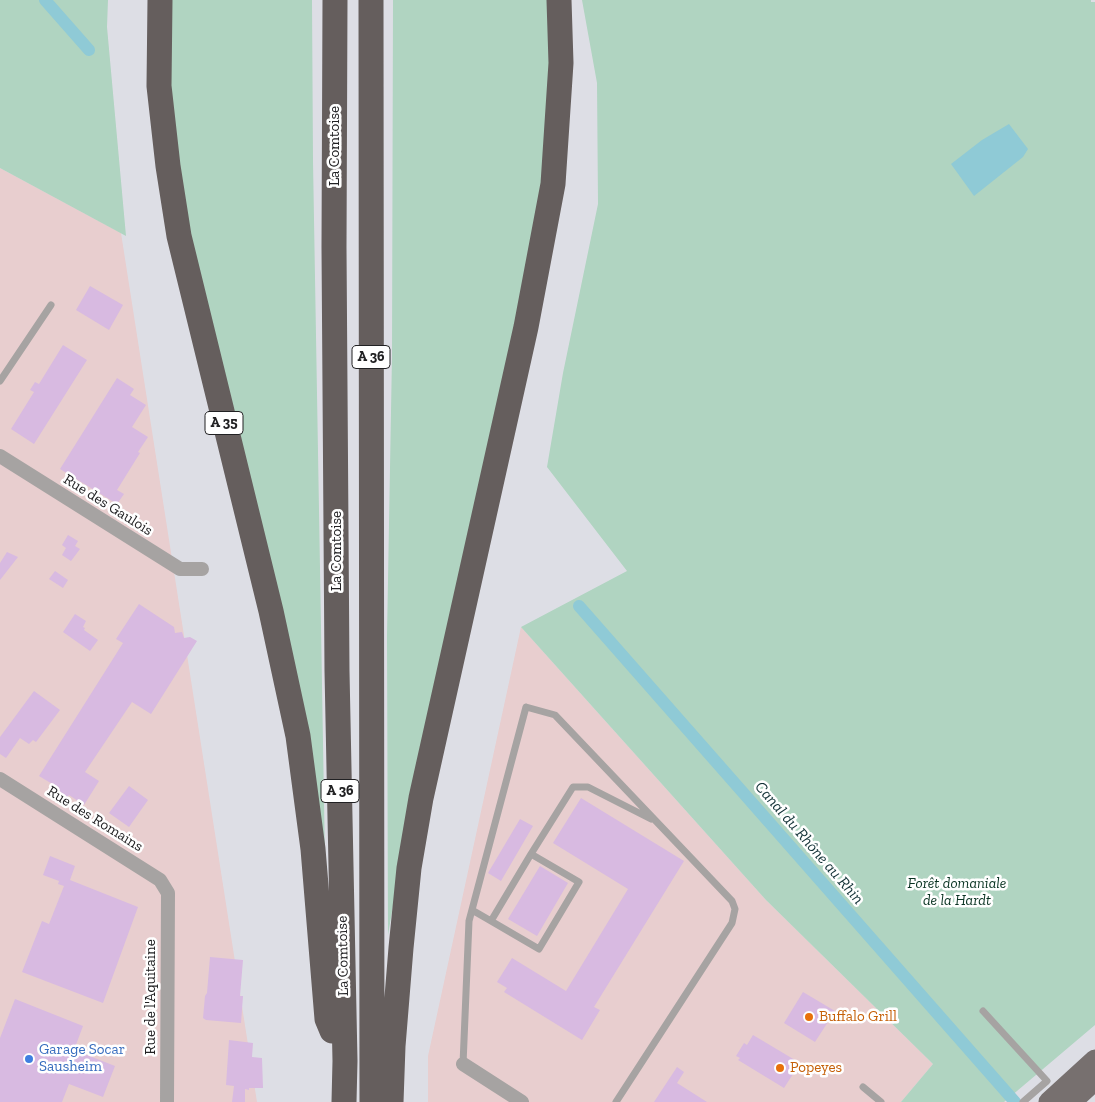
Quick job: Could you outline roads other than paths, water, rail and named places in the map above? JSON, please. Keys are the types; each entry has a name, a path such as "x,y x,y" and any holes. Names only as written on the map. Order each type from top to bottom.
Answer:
{"highway":[{"name":"A 35","path":"160,0 159,86 178,236 271,611 298,736 313,849 328,1018 345,1061"},
{"name":"La Comtoise","path":"335,0 334,247 344,1102"},
{"path":"390,1102 400,948 409,868 421,798 526,327 553,184 561,63 559,0"},
{"name":"La Comtoise","path":"372,5 372,1102"}],"main road":[{"path":"1048,1102 1095,1060"},
{"path":"1073,1101 1095,1080"}],"street":[{"name":"Rue des Gaulois","path":"0,456 180,569 202,569"},
{"name":"Rue des Romains","path":"1,781 160,880 168,893"},
{"name":"Rue de l'Aquitaine","path":"167,1102 168,893"},
{"path":"463,1064 522,1102"}],"lane":[{"path":"0,382 51,305"},
{"path":"463,1064 470,921 526,707 555,715 732,901 735,909 732,923 616,1102"},
{"path":"491,921 573,787 588,787 656,821"},
{"path":"472,910 539,949 579,882 531,854"},
{"path":"983,1011 1047,1081 1024,1100"},
{"path":"863,1087 881,1102"}],"water":[{"path":"1009,124 1028,149 1023,157 974,196 951,164 982,140"}],"waterway":[{"name":"Canal du Rhône au Rhin","path":"45,0 89,50"},
{"name":"Canal du Rhône au Rhin","path":"579,606 1015,1102"}],"place":[{"name":"Buffalo Grill","path":"809,1017"},
{"name":"Garage Socar Sausheim","path":"29,1059"},
{"name":"Popeyes","path":"780,1068"}],"park label":[{"name":"Forêt domaniale de la Hardt","path":"957,892"}]}
